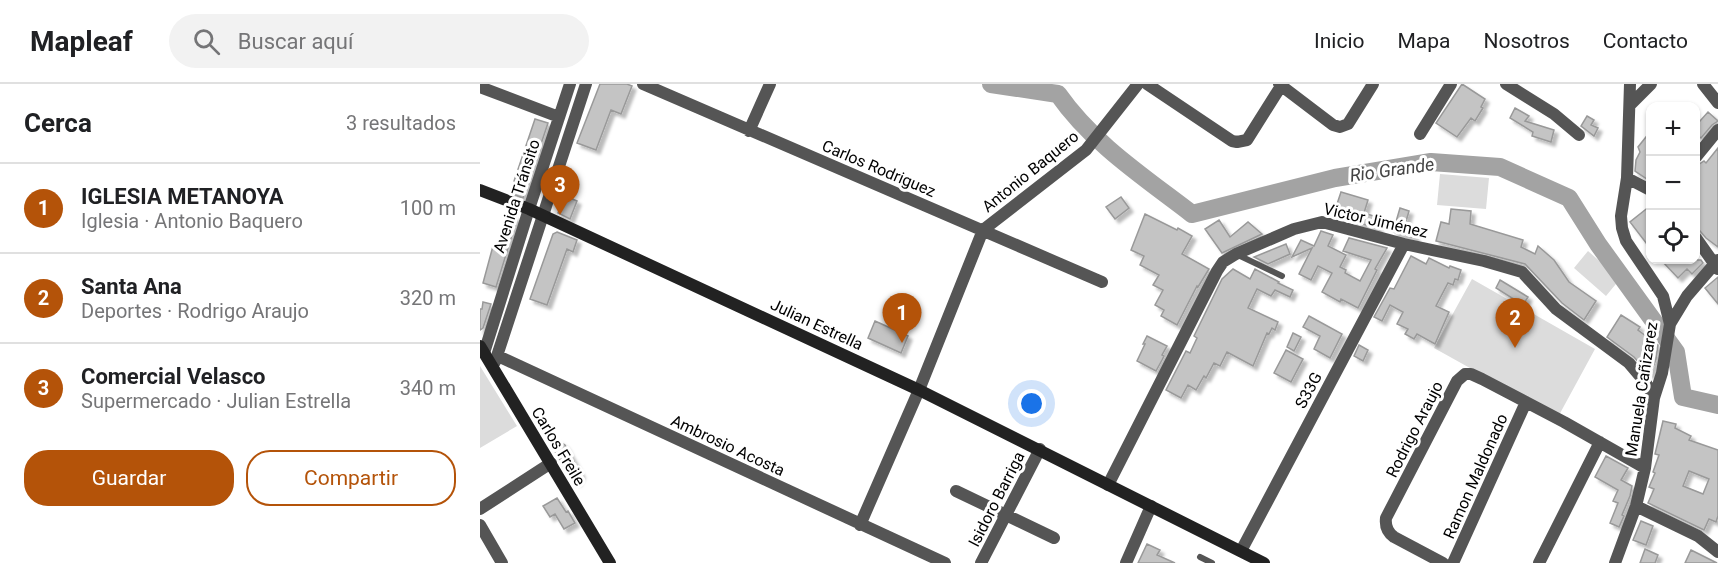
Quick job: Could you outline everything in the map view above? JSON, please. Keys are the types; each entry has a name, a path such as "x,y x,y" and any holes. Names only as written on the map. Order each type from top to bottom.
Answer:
{"street":[{"name":"Avenida Tránsito","path":"482,349 570,84"},
{"name":"Avenida Tránsito","path":"496,361 585,84"},
{"name":"Carlos Rodriguez","path":"643,84 1102,282"},
{"path":"748,131 770,84"},
{"name":"Antonio Baquero","path":"860,525 919,390 982,230 1086,150 1138,84"},
{"path":"1147,84 1232,141 1237,142 1247,140 1280,85 1340,127 1348,124 1372,84"},
{"path":"1420,134 1451,84"},
{"path":"1506,84 1554,114 1579,135"},
{"name":"Manuela Cañizarez","path":"1615,563 1635,506 1645,468 1654,398 1662,373 1670,324 1663,296 1626,241 1622,228 1621,216 1627,178 1630,84"},
{"path":"1630,105 1651,84"},
{"path":"1703,84 1718,103"},
{"path":"480,87 559,117"},
{"path":"1696,156 1718,130"},
{"path":"1627,178 1646,188"},
{"name":"Julian Estrella","path":"480,190 529,209 919,390 1264,563"},
{"name":"Victor Jiménez","path":"1108,484 1223,262 1294,229 1322,222 1522,272 1556,309 1629,363 1646,383 1654,398"},
{"name":"S33G","path":"1241,551 1404,244"},
{"path":"1670,324 1687,296 1717,264 1700,244"},
{"name":"Carlos Freile","path":"482,349 496,361 551,463 610,563"},
{"name":"Ambrosio Acosta","path":"496,361 945,563"},
{"name":"Rodrigo Araujo","path":"1443,563 1390,534 1386,522 1461,376 1471,374 1645,468"},
{"name":"Ramon Maldonado","path":"1453,563 1526,402"},
{"path":"1539,563 1600,442"},
{"name":"Isidoro Barriga","path":"981,563 1040,449"},
{"path":"480,509 551,463"},
{"path":"956,491 1054,538"},
{"path":"1126,563 1151,506"},
{"path":"1635,506 1698,536 1718,552"},
{"path":"480,525 502,563"}],"lane":[{"path":"1236,254 1282,276"},
{"path":"1200,557 1212,563"}],"shaded area":[{"path":"1440,174 1489,178 1486,209 1437,205"},
{"path":"1588,251 1620,279 1606,296 1574,268"},
{"path":"1472,279 1595,349 1558,417 1434,348"},
{"path":"480,366 517,426 480,448"}],"building":[{"path":"600,84 632,86 621,114 611,110 596,150 577,143"},
{"path":"1462,84 1485,99 1481,107 1483,108 1475,121 1471,118 1457,137 1436,123"},
{"path":"1515,108 1529,116 1525,121 1554,130 1551,142 1532,136 1533,132 1510,118"},
{"path":"1708,112 1718,121 1701,138 1700,121"},
{"path":"1587,116 1594,120 1591,125 1598,128 1594,136 1581,126"},
{"path":"535,119 548,123 523,198 510,193"},
{"path":"1646,137 1646,178 1635,171 1636,160 1640,152 1638,147"},
{"path":"1718,148 1718,247 1700,231 1700,164 1704,161 1706,163"},
{"path":"1341,192 1368,200 1364,213 1380,218 1378,228 1354,222 1354,219 1334,213"},
{"path":"565,196 577,201 570,219 558,213"},
{"path":"1121,197 1129,208 1115,219 1106,207"},
{"path":"1400,208 1409,211 1405,225 1408,226 1406,233 1415,235 1415,238 1393,232"},
{"path":"1451,209 1471,211 1470,224 1523,240 1521,247 1535,254 1538,246 1554,260 1569,282 1596,301 1584,320 1562,303 1525,264 1436,241 1441,222 1449,224"},
{"path":"1646,209 1646,243 1630,222"},
{"path":"507,213 517,219 496,287 483,283 493,246 496,247"},
{"path":"1145,214 1192,236 1182,254 1209,269 1197,286 1177,325 1161,316 1164,310 1155,305 1163,290 1153,285 1159,275 1140,265 1144,256 1131,250"},
{"path":"1219,220 1230,237 1248,222 1262,234 1222,253 1205,229"},
{"path":"1321,231 1333,235 1328,246 1346,255 1340,267 1346,270 1345,273 1360,281 1371,260 1343,251 1349,238 1387,248 1358,308 1341,299 1340,302 1322,292 1332,273 1318,266 1311,280 1299,274 1312,248 1292,257 1301,240 1314,246"},
{"path":"557,232 577,240 573,252 567,249 547,305 530,299 553,234"},
{"path":"1286,244 1290,254 1268,264 1254,257"},
{"path":"1411,256 1426,264 1429,258 1449,268 1450,266 1461,270 1458,280 1455,279 1453,285 1448,283 1436,306 1449,312 1435,344 1417,334 1414,339 1405,334 1408,329 1397,324 1403,312 1390,305 1382,321 1374,317 1390,288 1394,289"},
{"path":"1701,260 1703,263 1692,274 1687,269 1678,278 1665,264 1700,264"},
{"path":"1233,269 1250,279 1255,269 1293,290 1290,297 1275,290 1271,296 1257,289 1248,308 1278,322 1275,330 1272,328 1269,334 1267,333 1253,366 1227,352 1220,366 1214,363 1196,390 1188,385 1181,398 1166,390 1186,351 1190,353 1197,338 1194,336 1222,279"},
{"path":"1718,277 1718,304 1705,288"},
{"path":"1500,280 1528,297 1523,305 1496,288"},
{"path":"483,302 491,304 483,328 480,330 480,309 482,309"},
{"path":"1621,315 1640,327 1638,330 1658,345 1650,375 1634,357 1607,337"},
{"path":"1309,316 1342,334 1330,358 1314,349 1320,336 1303,327"},
{"path":"875,321 908,336 901,353 868,338"},
{"path":"1293,333 1301,337 1294,351 1287,347"},
{"path":"1147,336 1167,346 1156,371 1137,361"},
{"path":"1359,345 1368,350 1363,361 1354,356"},
{"path":"1286,350 1303,359 1291,382 1274,373"},
{"path":"1663,421 1676,424 1675,428 1691,436 1689,440 1718,450 1718,516 1716,522 1709,519 1704,530 1648,503 1654,489 1649,487 1659,455 1655,454","holes":["1689,471 1709,479 1703,494 1683,486"]},
{"path":"556,439 565,445 581,474 577,482 572,481 552,446"},
{"path":"1606,456 1628,468 1621,480 1632,486 1619,527 1610,523 1618,503 1613,501 1618,490 1595,477"},
{"path":"557,498 575,523 564,529 555,514 550,517 543,506"},
{"path":"1641,521 1653,526 1646,545 1633,540"},
{"path":"1147,544 1160,550 1157,555 1175,563 1138,563"},
{"path":"1645,549 1658,555 1655,563 1640,563"},
{"path":"1691,550 1717,563 1685,563"}],"waterway":[{"name":"Rio Grande","path":"991,84 1058,94 1087,129 1103,144 1192,214 1335,178 1431,162 1500,167 1569,198 1598,244 1676,352 1683,397 1718,405"}],"place":[{"name":"Comercial Velasco","path":"560,215"},
{"name":"IGLESIA METANOYA","path":"902,343"},
{"name":"Santa Ana","path":"1515,348"}]}
